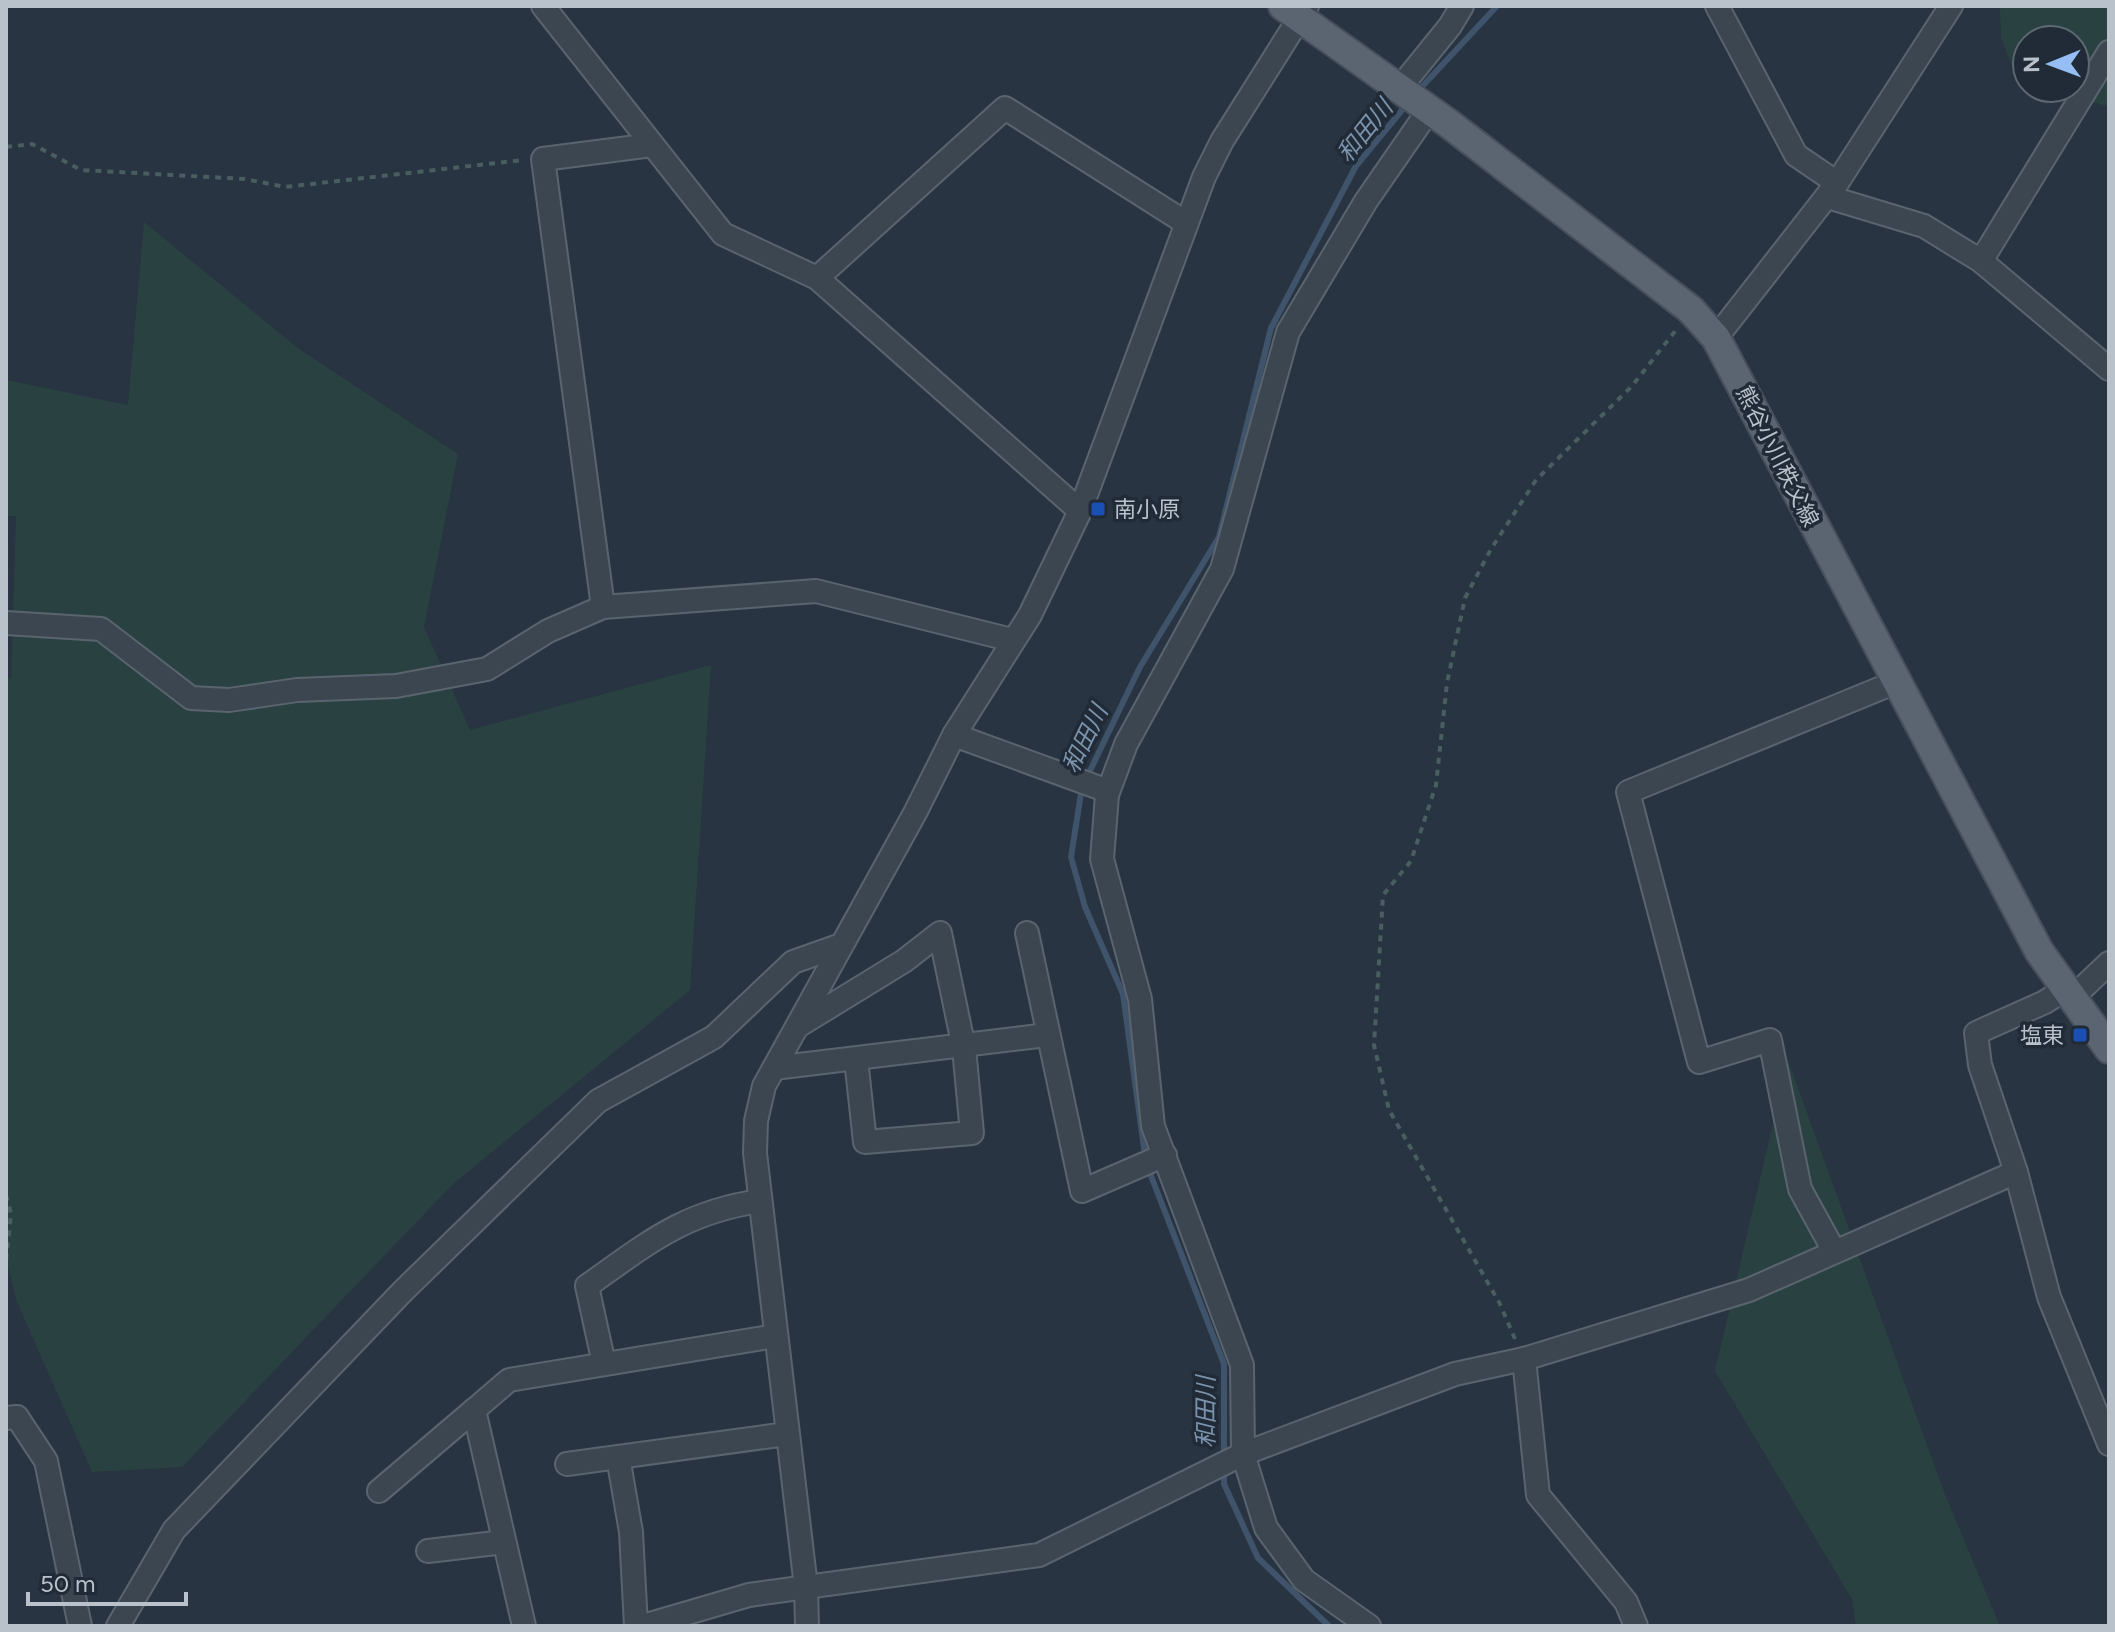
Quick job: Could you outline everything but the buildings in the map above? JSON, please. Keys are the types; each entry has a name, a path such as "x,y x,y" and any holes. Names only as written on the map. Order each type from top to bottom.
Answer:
{"main road":[{"name":"熊谷小川秩父線","path":"1297,10 1691,310 1716,338 2004,887 2068,994 2109,1049"}],"street":[{"path":"543,6 723,234 817,278 1080,511"},
{"path":"1399,89 1450,26 1462,6"},
{"path":"1717,6 1796,155 1832,190 1924,226 1981,261 2109,369"},
{"path":"1716,338 1832,190 1951,6"},
{"path":"807,1626 806,1587 760,1201 756,1121 764,1086 915,813 954,735 1030,615 1080,511 1186,223 1222,141 1297,10"},
{"path":"1981,261 2109,52"},
{"path":"817,278 1005,108 1186,223"},
{"path":"1369,1626 1304,1580 1266,1528 1243,1454 1242,1365 1153,1126 1140,999 1102,859 1108,791 1126,744 1222,569 1288,332 1366,201 1429,110"},
{"path":"603,607 543,159 652,145"},
{"path":"6,623 101,629 191,698 229,700 297,690 396,686 487,669 548,631 603,607 816,591 1012,640"},
{"path":"1834,1251 1800,1189 1770,1040 1699,1062 1628,792 1896,682"},
{"path":"954,735 1108,791"},
{"path":"798,1026 904,961 940,933 964,1048 972,1133 865,1142 856,1059"},
{"path":"1027,933 1082,1191 1165,1155"},
{"path":"118,1626 174,1530 403,1291 598,1101 714,1037 793,962 841,945"},
{"path":"2109,963 2068,994 1976,1033 1980,1065 2016,1172 2049,1297 2109,1444"},
{"path":"774,1068 964,1048 1047,1035"},
{"path":"643,1626 749,1595 1039,1555 1243,1454 1455,1374 1524,1359 1749,1290 2016,1172"},
{"path":"604,1364 587,1286 673,1226 721,1207 760,1201"},
{"path":"379,1491 509,1380 775,1336"},
{"path":"1524,1359 1538,1495 1626,1602 1636,1626"},
{"path":"474,1410 524,1626"},
{"path":"6,1418 17,1417 46,1461 80,1626"},
{"path":"567,1464 786,1434"},
{"path":"618,1457 631,1532 636,1626"},
{"path":"428,1551 504,1542"}],"path":[{"path":"6,147 32,144 81,170 245,179 285,187 543,159"},
{"path":"1524,1359 1500,1304 1389,1110 1374,1045 1383,895 1411,861 1436,785 1447,683 1465,598 1491,549 1536,480 1632,386 1691,310"},
{"path":"6,1195 11,1214 6,1261"}],"green space":[{"path":"2000,6 2109,6 2109,107 2091,101 2091,24 2011,24 2011,63 2001,38"},
{"path":"144,222 299,349 458,454 424,627 470,730 711,665 690,990 453,1184 182,1467 92,1472 17,1302 6,1259 6,678 11,678 16,516 6,516 6,380 128,405"},
{"path":"1788,1060 1944,1492 2000,1626 1856,1626 1852,1599 1715,1371"}],"waterway":[{"name":"和田川","path":"1417,92 1497,6"},
{"name":"和田川","path":"1087,777 1140,667 1219,537 1271,328 1356,166 1407,104"},
{"name":"和田川","path":"1082,787 1071,857 1085,907 1123,994 1146,1163 1224,1364 1224,1457"},
{"name":"和田川","path":"1224,1468 1224,1484 1258,1558 1329,1626"}],"place":[{"name":"南小原","path":"1098,509"},
{"name":"塩東","path":"2080,1035"}]}
